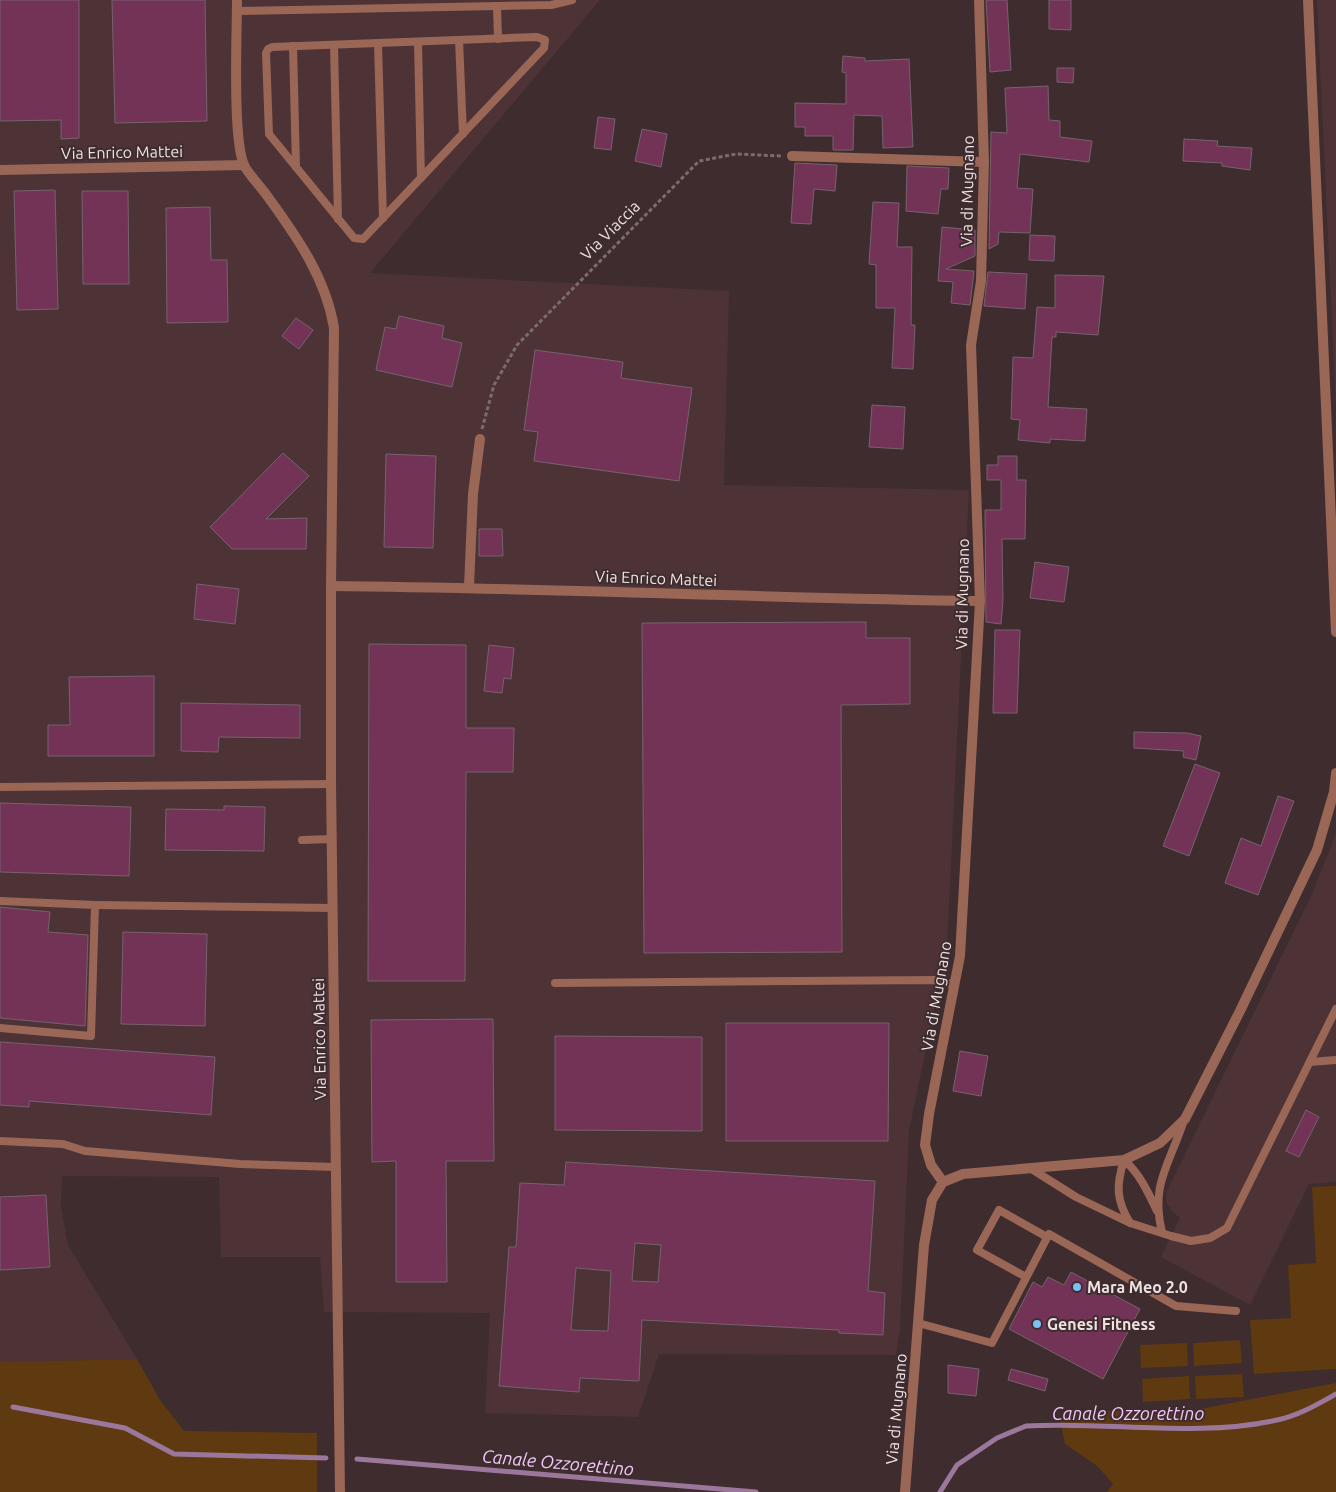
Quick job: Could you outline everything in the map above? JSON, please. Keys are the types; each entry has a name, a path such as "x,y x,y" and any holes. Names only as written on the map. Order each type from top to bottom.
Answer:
{"street":[{"name":"Via Enrico Mattei","path":"237,0 238,132 244,165 300,243 324,286 331,306 334,328 331,784 340,1492"},
{"name":"Via di Mugnano","path":"905,1492 924,1245 932,1200 943,1182 931,1165 925,1145 929,1114 960,956 980,601 970,345 981,281 984,162 979,0"},
{"path":"1308,0 1336,632"},
{"path":"792,156 984,162"},
{"name":"Via Enrico Mattei","path":"0,170 244,165"},
{"path":"469,588 472,494 480,439"},
{"name":"Via Enrico Mattei","path":"331,586 469,588 741,597 980,601"},
{"path":"943,1182 964,1174 1124,1160 1160,1143 1184,1119 1240,1011 1317,850 1334,792 1336,774"}],"lane":[{"path":"237,11 551,5 572,0"},
{"path":"497,6 498,39"},
{"path":"543,38 546,45 363,239 358,240 338,218 269,134 268,49 293,46 498,39 543,38"},
{"path":"459,40 463,134"},
{"path":"418,42 421,178"},
{"path":"378,43 383,218"},
{"path":"334,45 338,218"},
{"path":"293,46 296,167"},
{"path":"0,787 331,784"},
{"path":"302,840 332,839"},
{"path":"0,901 96,905 333,908"},
{"path":"0,1028 91,1036 96,905"},
{"path":"555,983 935,980 954,986"},
{"path":"1030,1168 1076,1197 1130,1223 1191,1241 1210,1238 1227,1228 1336,1009"},
{"path":"1310,1062 1336,1060"},
{"path":"1157,1211 1158,1187 1184,1119"},
{"path":"0,1141 63,1144 85,1151 230,1163 336,1167"},
{"path":"1130,1223 1120,1206 1118,1178 1124,1160 1133,1168 1142,1181 1157,1211 1162,1232"},
{"path":"1026,1277 977,1250 999,1210 1047,1237"},
{"path":"918,1323 992,1343 1048,1234 1176,1306 1236,1311"}],"path":[{"name":"Via Viaccia","path":"480,439 494,385 517,345 699,161 736,154 792,156"}],"shaded area":[{"path":"0,0 600,0 370,273 729,291 724,485 969,490 947,947 909,1131 900,1329 896,1355 659,1354 638,1417 485,1413 490,1313 324,1312 320,1257 221,1257 219,1177 62,1176 61,1207 68,1245 137,1359 0,1362"},
{"path":"1317,0 1336,0 1336,407"},
{"path":"1336,834 1336,1182 1309,1184 1250,1305 1161,1257 1180,1218 1167,1203 1166,1193 1311,896"},
{"path":"1336,1186 1336,1369 1254,1374 1250,1320 1291,1318 1288,1265 1316,1263 1312,1187"},
{"path":"1240,1340 1242,1363 1194,1366 1193,1343"},
{"path":"1187,1343 1188,1366 1141,1368 1140,1345"},
{"path":"137,1359 160,1400 184,1431 317,1433 317,1492 0,1492 0,1362"},
{"path":"1242,1374 1244,1397 1196,1399 1195,1376"},
{"path":"1189,1376 1190,1399 1143,1402 1142,1379"},
{"path":"1336,1383 1336,1492 1107,1492 1113,1484 1097,1466 1065,1444 1060,1421 1067,1411 1194,1410"}],"building":[{"path":"0,0 79,0 79,138 61,139 61,120 0,121"},
{"path":"112,0 205,0 207,121 115,123"},
{"path":"986,0 1007,0 1011,70 990,72"},
{"path":"1049,0 1071,0 1071,30 1049,29"},
{"path":"843,56 865,58 865,61 909,59 913,147 883,148 882,116 854,115 853,150 833,150 833,136 805,136 805,127 795,127 795,103 846,104 846,73 842,72"},
{"path":"1057,68 1074,68 1073,83 1057,82"},
{"path":"1048,86 1049,120 1060,121 1060,137 1092,141 1089,162 1020,154 1017,188 1033,189 1030,233 999,232 998,244 989,249 991,132 1007,133 1005,88"},
{"path":"598,117 615,119 611,150 594,148"},
{"path":"642,129 667,134 661,167 635,161"},
{"path":"1184,139 1218,141 1217,146 1252,148 1250,170 1222,166 1222,163 1183,161"},
{"path":"795,163 837,165 835,191 814,189 811,224 791,223"},
{"path":"907,166 949,168 948,189 941,189 938,214 906,211"},
{"path":"55,190 58,309 17,310 14,191"},
{"path":"82,191 128,191 129,284 83,284"},
{"path":"873,202 899,203 897,247 912,247 911,325 915,325 913,369 892,368 895,308 876,308 876,265 869,264"},
{"path":"210,207 211,260 227,260 228,322 167,323 166,208"},
{"path":"942,227 975,230 975,256 946,269 974,271 970,305 951,303 953,282 938,281"},
{"path":"1030,235 1055,236 1054,261 1029,260"},
{"path":"988,272 1027,274 1025,309 984,306"},
{"path":"1055,275 1104,276 1098,335 1056,332 1056,337 1052,337 1048,407 1087,409 1085,441 1050,439 1050,443 1018,440 1020,420 1011,419 1013,357 1033,358 1037,307 1055,308"},
{"path":"399,316 444,326 442,338 462,343 452,387 376,370 385,327 396,329"},
{"path":"296,318 313,330 299,349 282,336"},
{"path":"535,350 623,362 621,378 692,388 679,481 534,461 538,432 524,430"},
{"path":"872,405 905,407 903,449 869,447"},
{"path":"283,453 309,476 266,519 307,518 306,549 232,549 210,527"},
{"path":"386,454 436,456 433,548 384,547"},
{"path":"998,456 1017,456 1017,480 1026,480 1025,539 1002,539 1003,600 1001,624 986,622 985,510 1001,510 1001,480 987,480 987,465 998,465"},
{"path":"479,529 502,529 503,556 479,556"},
{"path":"1035,562 1069,567 1064,602 1030,598"},
{"path":"197,584 239,589 235,624 194,619"},
{"path":"866,622 866,638 910,638 910,704 841,705 842,952 644,953 642,623"},
{"path":"995,630 1020,630 1017,713 993,713"},
{"path":"369,644 466,645 466,728 514,728 513,772 466,772 465,981 368,981"},
{"path":"489,645 514,648 511,679 504,678 502,693 484,691"},
{"path":"154,676 154,756 48,756 48,725 70,725 69,677"},
{"path":"181,703 300,705 300,738 219,737 218,752 181,751"},
{"path":"1134,732 1187,733 1201,736 1196,760 1183,757 1184,751 1134,748"},
{"path":"1195,764 1220,773 1189,856 1163,846"},
{"path":"1278,796 1294,801 1258,895 1225,883 1241,838 1261,846"},
{"path":"0,803 131,807 129,876 0,872"},
{"path":"224,806 265,807 264,851 165,850 166,809 224,810"},
{"path":"0,907 50,912 48,932 88,935 85,1026 0,1018"},
{"path":"123,932 207,934 205,1026 121,1024"},
{"path":"493,1019 494,1161 446,1161 447,1282 396,1282 396,1161 372,1162 371,1020"},
{"path":"726,1023 889,1023 888,1141 726,1141"},
{"path":"555,1036 702,1037 702,1131 555,1130"},
{"path":"0,1042 215,1057 211,1115 29,1101 29,1107 0,1105"},
{"path":"960,1051 988,1056 981,1096 953,1091"},
{"path":"1306,1110 1319,1117 1299,1157 1286,1151"},
{"path":"566,1162 875,1181 868,1291 885,1293 883,1335 839,1333 839,1330 642,1320 639,1381 580,1378 579,1392 499,1386 509,1247 516,1247 520,1183 564,1185","holes":["635,1243 661,1245 658,1282 632,1281","576,1268 611,1271 608,1331 571,1330"]},
{"path":"46,1195 50,1267 0,1270 0,1197"},
{"path":"1071,1272 1140,1309 1103,1379 1009,1329 1033,1282 1042,1287 1048,1277 1064,1285"},
{"path":"948,1365 979,1369 976,1396 948,1393"},
{"path":"1011,1369 1048,1379 1045,1391 1008,1380"}],"waterway":[{"name":"Canale Ozzorettino","path":"940,1492 957,1465 997,1438 1026,1426 1089,1425 1152,1428 1216,1428 1247,1425 1293,1416 1336,1394"},
{"name":"Canale Ozzorettino","path":"13,1407 125,1428 174,1454 326,1458"},
{"name":"Canale Ozzorettino","path":"357,1459 756,1492"}],"place":[{"name":"Mara Meo 2.0","path":"1077,1287"},
{"name":"Genesi Fitness","path":"1037,1324"}]}
